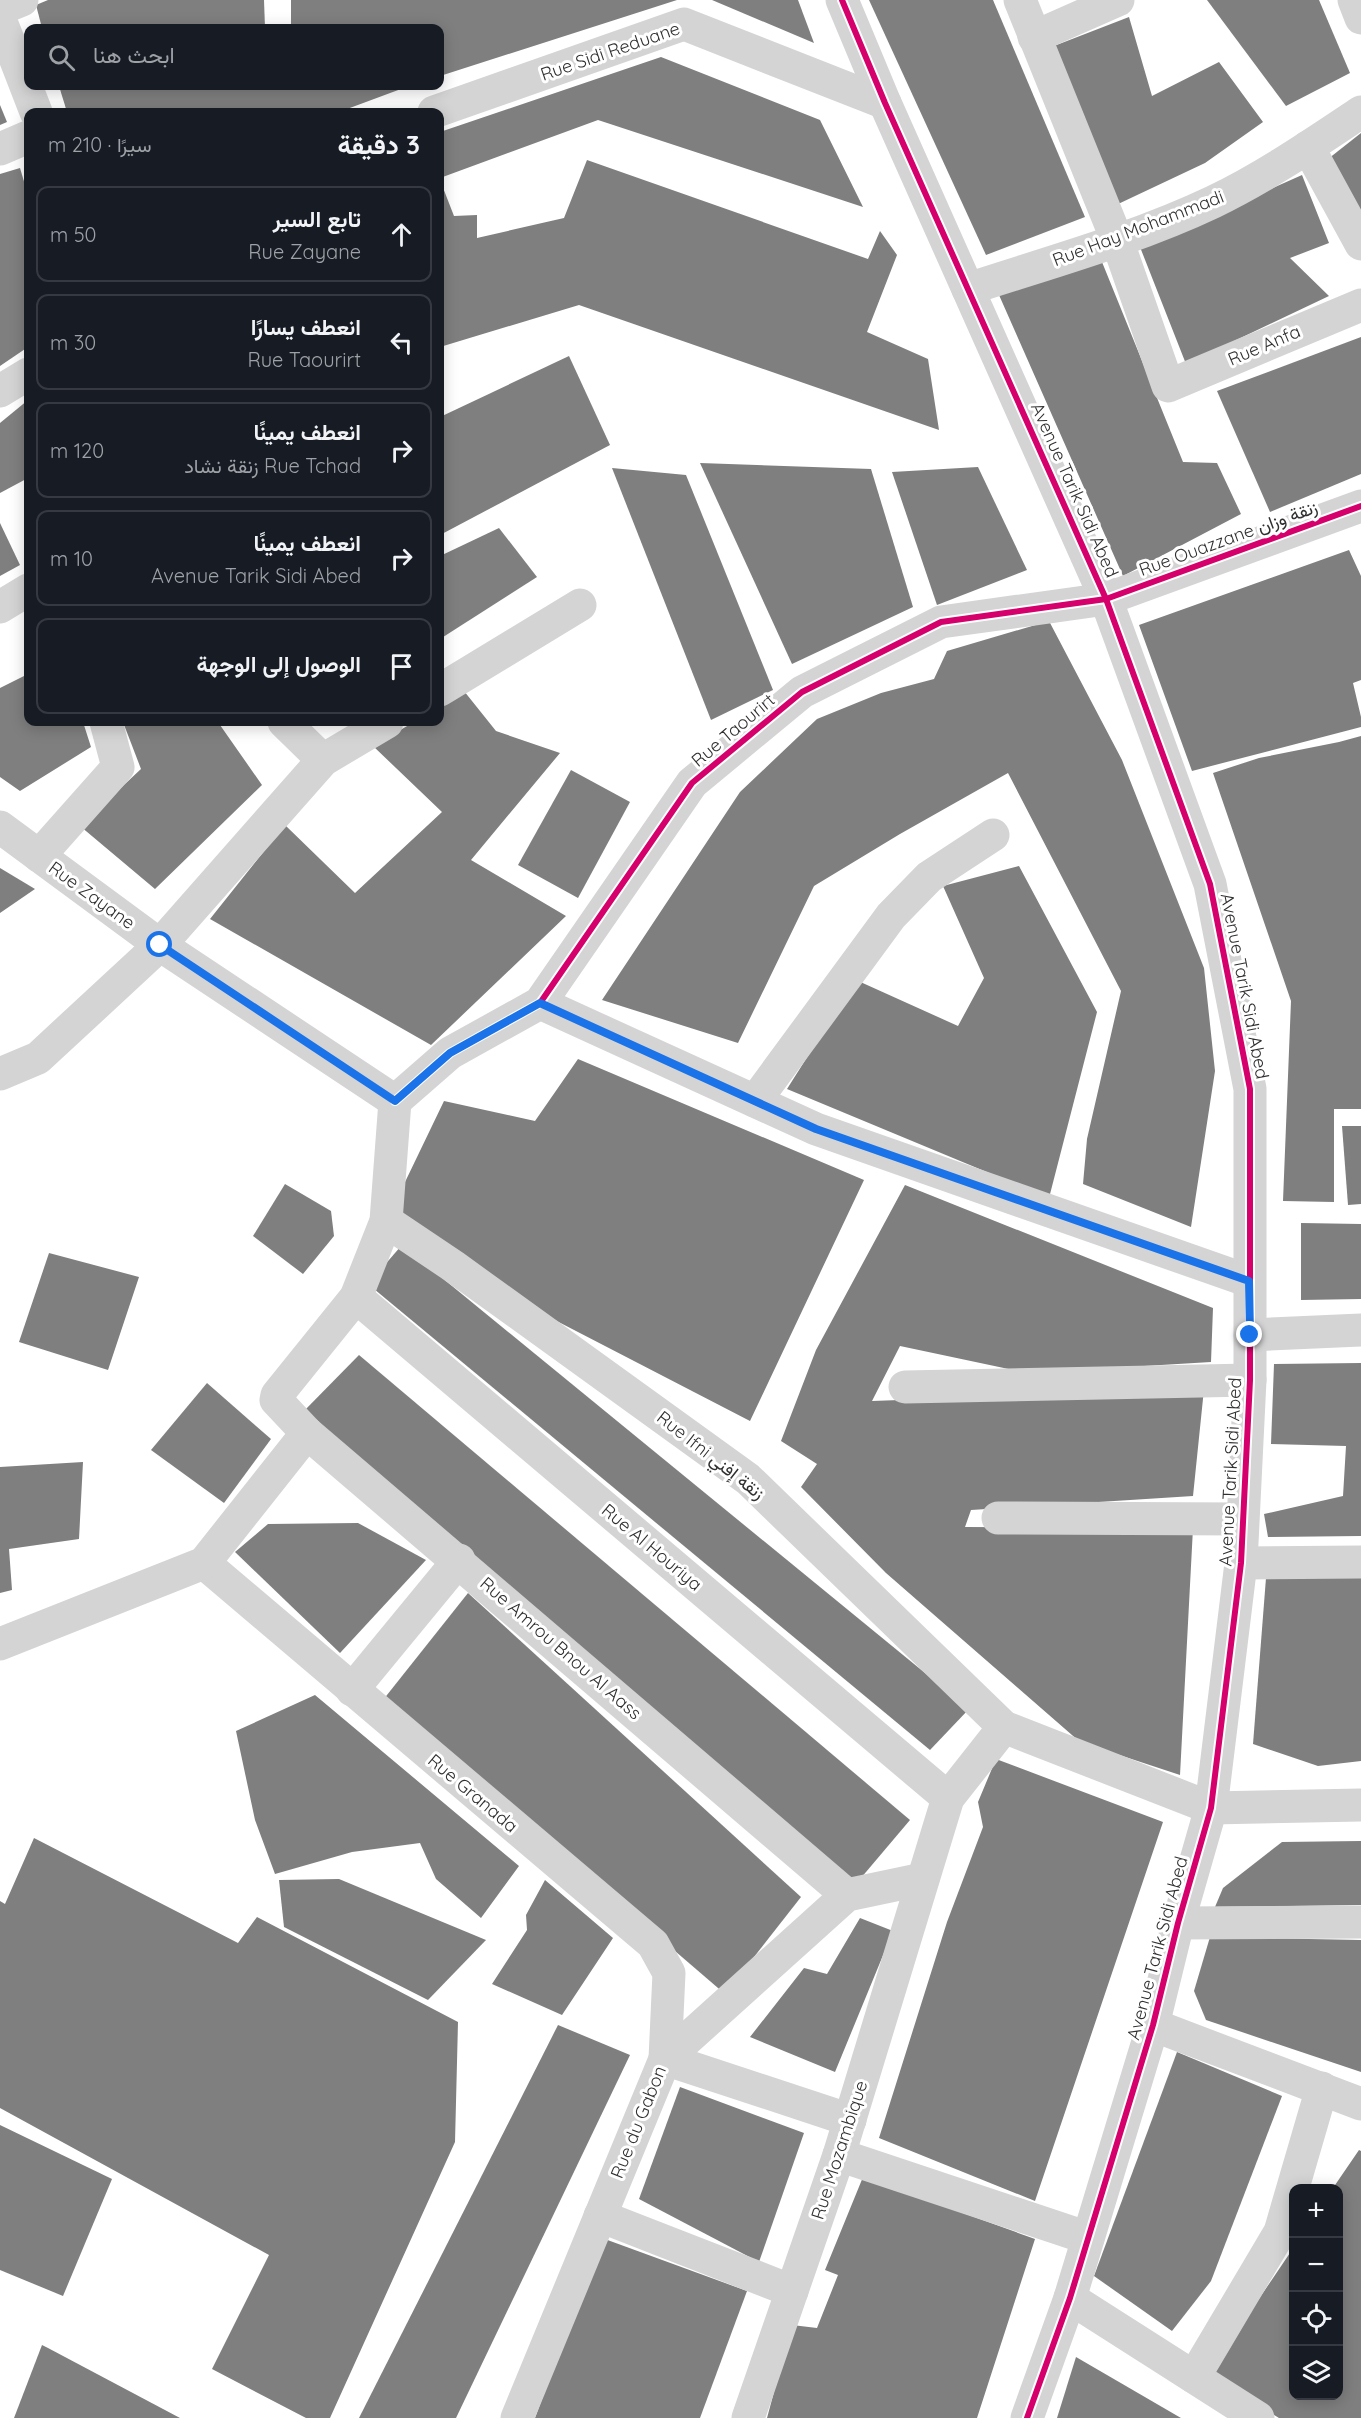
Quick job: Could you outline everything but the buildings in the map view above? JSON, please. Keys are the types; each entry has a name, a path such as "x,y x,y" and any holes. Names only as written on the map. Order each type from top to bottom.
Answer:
{"street":[{"path":"0,9 22,0"},
{"name":"Avenue Tarik Sidi Abed","path":"842,0 885,103 1106,599 1210,884 1250,1089 1250,1380 1241,1563 1210,1808 1178,1923 1154,2025 1070,2298 1027,2418"},
{"path":"1020,0 1118,240"},
{"path":"1034,37 1118,0"},
{"path":"1354,0 1361,18"},
{"path":"0,19 24,81"},
{"name":"Rue Sidi Reduane","path":"444,108 684,24 885,103"},
{"path":"27,90 34,108"},
{"name":"Rue Hay Mohammadi","path":"968,289 1118,240 1212,202 1276,168 1361,112"},
{"path":"0,149 24,139"},
{"path":"1308,147 1361,244"},
{"name":"Rue Anfa","path":"1118,240 1168,386 1361,305"},
{"path":"0,391 24,376"},
{"name":"Rue Ouazzane زنقة وزان","path":"1106,599 1361,506"},
{"path":"0,606 24,592"},
{"name":"Rue Taourirt","path":"395,1101 450,1053 540,1003 692,783 802,692 941,622 1106,599"},
{"path":"444,688 580,605"},
{"path":"39,856 118,767 107,726"},
{"path":"288,726 323,760"},
{"path":"0,1074 38,1058 160,945 323,760 380,726"},
{"name":"Rue Zayane","path":"0,827 160,945 395,1101"},
{"path":"755,1101 891,916 929,877 993,835"},
{"path":"540,1003 816,1129 1249,1281"},
{"path":"356,1297 386,1221 395,1101"},
{"name":"Rue Ifni زنقة إفني","path":"386,1221 453,1266 748,1479 1004,1727"},
{"name":"Rue Amrou Bnou Al Aass","path":"356,1297 277,1395 276,1400 307,1432 848,1895"},
{"name":"Rue Al Houriya","path":"356,1297 948,1798"},
{"path":"1250,1335 1361,1330"},
{"path":"905,1387 1250,1380"},
{"path":"0,1644 204,1563 307,1432"},
{"path":"998,1518 1242,1519"},
{"path":"352,1690 459,1560"},
{"path":"1241,1563 1361,1562"},
{"name":"Rue Granada","path":"204,1563 653,1944 669,1973 665,2059"},
{"path":"948,1798 1004,1727 1210,1808 1361,1805"},
{"name":"Rue Mozambique","path":"748,2418 839,2155 948,1798"},
{"name":"Rue du Gabon","path":"517,2418 665,2059 848,1895 923,1879"},
{"path":"1178,1923 1361,1922"},
{"path":"1154,2025 1360,2103"},
{"path":"665,2059 850,2120"},
{"path":"1194,2378 1280,2232 1322,2088"},
{"path":"839,2155 1088,2238"},
{"path":"600,2216 792,2291"},
{"path":"1070,2298 1258,2418"}],"cycle path":[{"path":"842,0 885,103 1106,599 1210,884 1250,1089 1250,1380 1241,1563 1211,1808 1178,1923 1153,2025 1070,2298 1027,2418"},
{"path":"395,1101 450,1053 540,1003 692,783 802,692 941,622 1106,599 1361,506"}],"route":[{"path":"160,945 395,1101 450,1053 540,1003 816,1129 1249,1281 1250,1335"}]}
